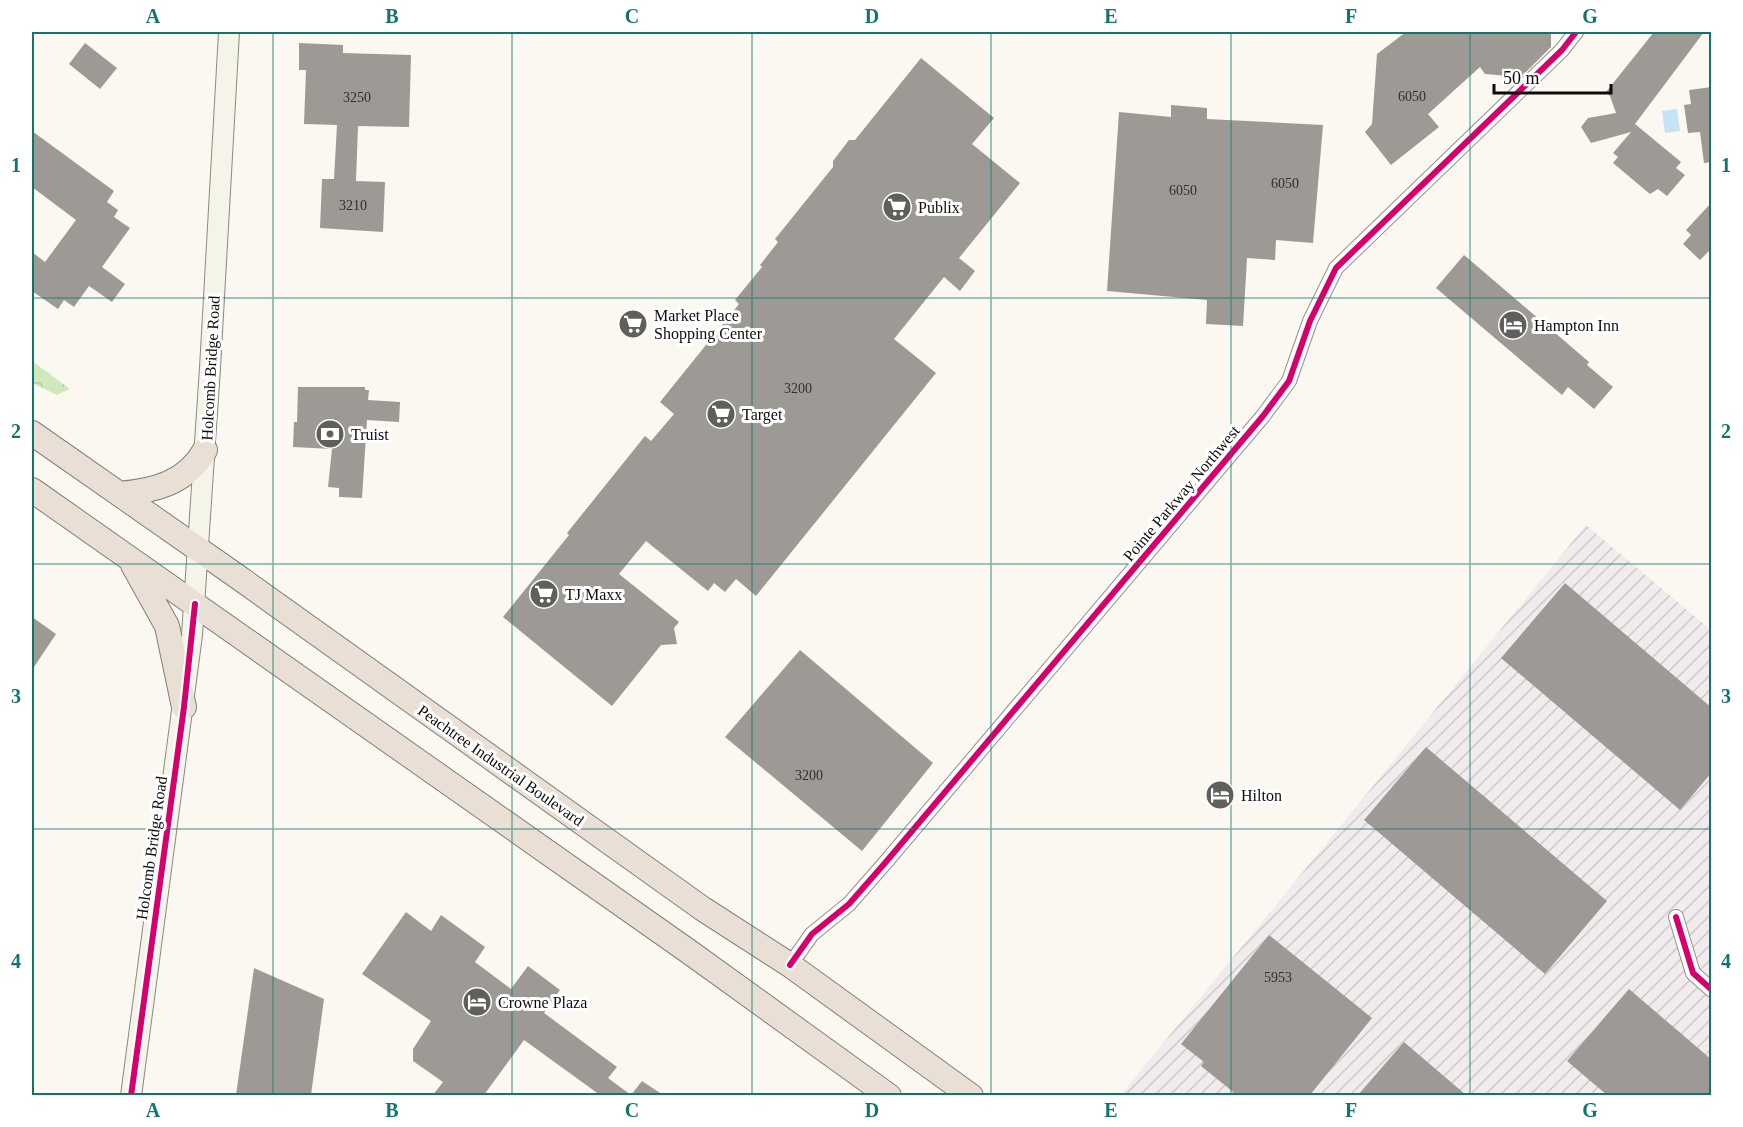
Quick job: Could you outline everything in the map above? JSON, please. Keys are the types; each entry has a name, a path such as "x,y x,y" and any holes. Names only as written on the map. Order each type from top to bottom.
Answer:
{"highway":[{"name":"Peachtree Industrial Boulevard","path":"32,433 703,909 790,965 971,1095"},
{"path":"119,494 146,492 178,480 198,462 205,450"},
{"path":"32,490 889,1095"},
{"path":"129,558 152,595 167,626 184,707"}],"main road":[{"name":"Holcomb Bridge Road","path":"130,1095 184,707 195,604 229,32"}],"street":[{"name":"Pointe Parkway Northwest","path":"790,965 812,934 849,904 893,854 1263,416 1289,381 1310,321 1336,268 1562,50 1576,32"},
{"path":"1676,917 1693,973 1712,990"}],"shaded area":[{"path":"1586,525 1711,630 1711,1095 1120,1096"}],"green space":[{"path":"32,361 70,389 57,395 32,383"}],"water":[{"path":"1677,109 1680,131 1665,133 1662,111"}],"building":[{"path":"1406,32 1551,32 1551,47 1521,77 1485,74 1480,67 1428,114 1439,127 1391,165 1365,132 1372,124 1377,54"},
{"path":"1654,32 1704,32 1635,124 1681,162 1676,168 1685,175 1667,196 1658,189 1650,194 1613,163 1618,157 1613,153 1631,132 1591,143 1581,127 1588,118 1616,113 1610,96 1606,92"},
{"path":"85,43 117,68 100,89 69,64"},
{"path":"299,43 343,45 343,53 411,55 409,127 358,126 356,181 385,182 383,232 320,228 322,179 334,179 337,125 304,124 306,70 299,70"},
{"path":"921,58 994,118 972,144 1020,183 959,258 975,271 960,291 944,277 894,339 936,373 756,596 736,579 725,592 714,583 708,591 646,541 619,574 679,622 674,628 677,644 661,645 612,706 503,617 645,436 651,441 674,414 660,402 739,304 735,300 762,267 760,265 778,242 775,239 833,167 833,161 849,140 855,140"},
{"path":"1712,87 1712,162 1704,163 1700,132 1688,133 1684,105 1691,104 1689,90"},
{"path":"1171,105 1207,108 1207,119 1323,125 1313,243 1276,240 1275,260 1247,258 1243,326 1206,324 1207,300 1107,291 1119,112 1171,117"},
{"path":"32,131 114,191 107,202 118,210 114,217 130,228 102,267 125,284 112,302 89,286 74,307 64,300 58,309 32,291 32,252 45,262 76,220 32,187"},
{"path":"1712,202 1712,248 1700,260 1683,244 1691,235 1686,230"},
{"name":"Hampton Inn","path":"1464,255 1589,362 1587,365 1613,387 1594,409 1568,387 1562,395 1436,288"},
{"name":"Truist","path":"298,387 365,387 365,390 369,390 368,400 400,402 399,422 367,420 362,498 339,497 339,488 328,487 332,449 293,447 294,422 297,422"},
{"path":"1565,583 1712,708 1712,772 1680,810 1501,658"},
{"path":"32,617 56,634 32,670"},
{"path":"800,650 933,763 862,851 725,737"},
{"path":"1426,747 1607,901 1545,974 1364,820"},
{"name":"Crowne Plaza","path":"406,912 431,931 441,915 485,947 475,962 511,989 528,966 560,990 544,1013 617,1067 608,1078 631,1095 600,1095 524,1040 484,1095 433,1095 443,1082 413,1061 413,1049 431,1021 362,974"},
{"path":"1269,935 1372,1018 1310,1095 1237,1095 1201,1066 1204,1062 1181,1044"},
{"path":"254,968 324,999 311,1095 236,1095"},
{"path":"1629,989 1712,1060 1712,1090 1707,1095 1607,1095 1567,1061"},
{"path":"1404,1042 1466,1095 1358,1095"},
{"path":"642,1081 663,1095 631,1095"}],"cycle path":[{"path":"790,965 812,934 849,904 885,863 1263,416 1289,381 1310,321 1336,268 1562,50 1576,32"},
{"path":"131,1096 184,707 195,604"},
{"path":"1676,917 1693,973 1712,990"}],"place":[{"name":"Publix","path":"897,207"},
{"name":"Market Place Shopping Center","path":"633,324"},
{"name":"Hampton Inn","path":"1513,325"},
{"name":"Target","path":"721,414"},
{"name":"Truist","path":"330,434"},
{"name":"TJ Maxx","path":"544,594"},
{"name":"Hilton","path":"1220,795"},
{"name":"Crowne Plaza","path":"477,1002"}]}
